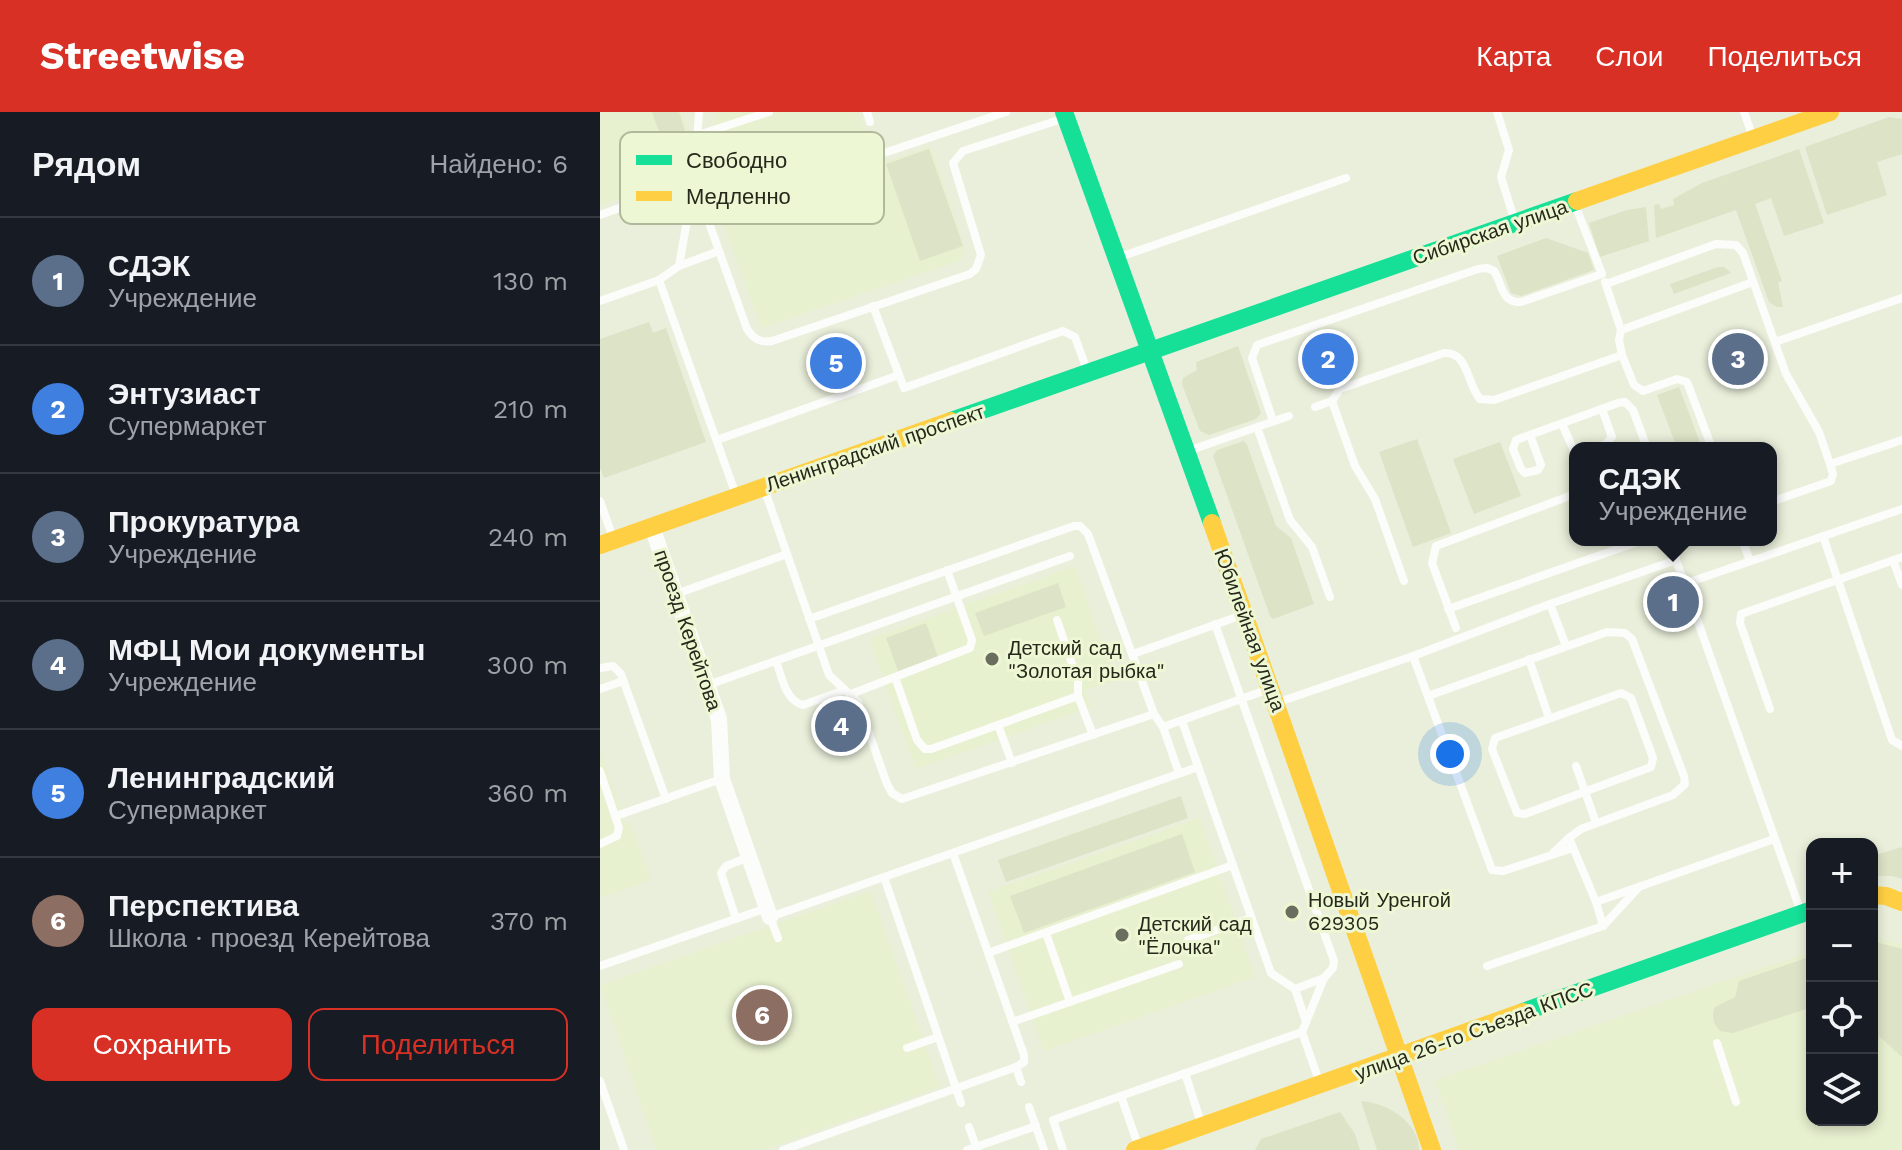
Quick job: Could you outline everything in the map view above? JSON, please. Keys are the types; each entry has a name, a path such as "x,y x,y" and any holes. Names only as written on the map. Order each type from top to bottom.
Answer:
{"main road":[{"name":"Сибирская улица","path":"1150,351 1830,112"},
{"name":"Юбилейная улица","path":"1065,115 1245,614 1432,1150"},
{"name":"Ленинградский проспект","path":"607,542 1150,351"},
{"path":"1878,895 1902,902"},
{"name":"улица 26-го Съезда КПСС","path":"1137,1149 1168,1144 1202,1127 1806,911"}],"street":[{"name":"проезд Керейтова","path":"652,527 708,685 721,732 722,779 769,912"}],"lane":[{"path":"698,132 699,112"},
{"path":"867,112 870,122"},
{"path":"887,152 1006,112"},
{"path":"1497,112 1509,150 1501,177 1516,223"},
{"path":"1744,112 1754,139"},
{"path":"707,132 765,113"},
{"path":"709,224 747,329 752,337 763,342 970,274 976,269 981,255 953,171 957,156 963,151 1065,115"},
{"path":"1117,258 1346,178"},
{"path":"1574,202 1621,330 1622,355 1638,389 1648,390 1677,379 1687,382 1710,442"},
{"path":"600,215 620,208"},
{"path":"679,266 686,224"},
{"path":"1606,284 1716,244 1736,245 1743,253 1786,374 1819,432 1833,474 1831,481 1777,500"},
{"path":"600,301 659,280 679,266 719,251"},
{"path":"1273,421 1252,358 1257,345 1478,269 1494,271 1505,296 1514,303 1602,274"},
{"path":"659,280 737,496"},
{"path":"1621,330 1753,282"},
{"path":"1775,342 1902,298"},
{"path":"873,306 904,388 1063,331 1075,337 1088,373"},
{"path":"1315,407 1332,401 1340,389 1444,353 1458,355 1475,392 1480,399 1487,401 1622,355"},
{"path":"717,440 899,375"},
{"path":"1332,401 1355,466 1375,499 1404,581"},
{"path":"1530,435 1541,465 1538,470 1525,473 1512,446 1516,440 1602,409 1625,402 1630,404 1645,442"},
{"path":"1602,409 1612,437 1608,442"},
{"path":"1186,451 1289,416"},
{"path":"1562,424 1570,442"},
{"path":"1257,427 1290,520 1312,547 1330,597"},
{"path":"1830,464 1902,440"},
{"path":"764,487 829,675 858,702 887,784 892,793 902,799 1154,714"},
{"path":"1456,628 1432,563 1436,546 1569,496"},
{"path":"600,501 607,542"},
{"path":"1684,584 1902,509"},
{"path":"809,619 1080,526 1088,534 1179,773"},
{"path":"1823,536 1892,740 1902,746"},
{"path":"1448,609 1626,546"},
{"path":"1676,546 1676,560 1684,584 1774,839 1807,910"},
{"path":"1744,546 1750,561"},
{"path":"676,594 787,554"},
{"path":"708,685 1070,556"},
{"path":"1770,709 1739,617 1743,613 1898,558 1902,585"},
{"path":"1163,727 1241,699 1274,696 1413,656 1676,560"},
{"path":"776,661 790,698 803,705 895,677 970,648 972,640 947,570"},
{"path":"1550,604 1566,646"},
{"path":"1133,654 1245,614"},
{"path":"1057,620 1078,681 1078,696 1093,735"},
{"path":"1215,624 1334,961 1305,1019 1302,1032 1320,1085"},
{"path":"1428,696 1607,632 1625,633 1632,639 1685,784 1673,795 1581,829 1550,856"},
{"path":"1413,656 1492,870 1503,871 1573,848"},
{"path":"1529,659 1549,718"},
{"path":"600,668 613,666 618,669 666,799"},
{"path":"895,677 917,740 925,749 1078,696"},
{"path":"600,689 623,681"},
{"path":"1621,693 1631,698 1653,758 1651,767 1525,814 1517,813 1492,749 1492,741 1549,718 1621,693"},
{"path":"1182,721 1271,973 1295,989 1305,1019"},
{"path":"998,725 1012,763"},
{"path":"1576,766 1596,823"},
{"path":"600,966 736,919 884,877 1198,767"},
{"path":"600,771 619,828 617,836 600,844"},
{"path":"616,816 722,779"},
{"path":"1569,838 1603,926"},
{"path":"1596,902 1774,839"},
{"path":"783,1150 1024,1062 953,853"},
{"path":"736,919 721,873 726,866 749,857"},
{"path":"988,953 1233,865"},
{"path":"884,877 961,1103"},
{"path":"1487,966 1603,926 1639,886"},
{"path":"769,912 778,938"},
{"path":"1188,940 1251,918"},
{"path":"1046,933 1070,1002"},
{"path":"1012,1022 1179,964"},
{"path":"1295,989 1324,978"},
{"path":"1063,1150 1053,1120 1302,1032"},
{"path":"907,1048 938,1037"},
{"path":"1717,1043 1736,1102"},
{"path":"1016,1067 1021,1082"},
{"path":"1185,1073 1202,1127"},
{"path":"600,1081 624,1150"},
{"path":"1121,1096 1137,1149"},
{"path":"1029,1107 1044,1150"},
{"path":"969,1127 973,1149 1036,1126"}],"shaded area":[{"path":"600,112 682,112 689,129 687,132 620,132 620,198 600,205"},
{"path":"652,112 679,112 685,130 659,132"},
{"path":"715,112 859,112 864,130 868,129 869,132 713,132"},
{"path":"1889,117 1902,119 1902,154 1877,162 1887,195 1827,215 1805,147"},
{"path":"931,146 965,249 962,260 761,328 724,224 884,224 884,163"},
{"path":"929,149 963,246 920,261 886,164"},
{"path":"1799,149 1824,223 1784,236 1771,198 1755,204 1782,281 1778,282 1783,307 1769,302 1736,210 1656,238 1654,205 1659,204 1661,209 1674,205 1673,199 1702,183"},
{"path":"1646,207 1649,241 1600,257 1589,223"},
{"path":"1546,238 1588,253 1594,270 1521,296 1511,293 1497,256"},
{"path":"1724,267 1731,273 1674,294 1670,284"},
{"path":"649,322 653,333 666,328 706,442 604,478 600,468 600,339"},
{"path":"1238,346 1261,413 1256,419 1209,435 1200,431 1182,384 1183,378 1197,370 1196,362"},
{"path":"1679,387 1700,442 1675,442 1657,395"},
{"path":"1417,439 1451,533 1413,547 1379,452"},
{"path":"1244,441 1276,526 1291,538 1314,604 1273,619 1213,456 1217,450"},
{"path":"1500,442 1521,496 1474,514 1453,459"},
{"name":"Детский сад \"Золотая рыбка\"","path":"1075,566 1115,680 1085,690 1091,707 916,769 869,639"},
{"path":"1058,583 1066,607 984,636 975,613"},
{"path":"926,623 938,657 898,671 886,638"},
{"path":"600,751 625,823 630,822 651,880 600,898"},
{"path":"1181,796 1188,818 1006,882 998,860"},
{"name":"Детский сад \"Ёлочка\"","path":"1200,818 1255,977 1044,1051 988,892"},
{"path":"1182,834 1195,872 1024,933 1010,896"},
{"path":"1902,847 1902,879 1878,876 1878,854"},
{"path":"871,891 940,1087 763,1150 656,1150 600,985"},
{"path":"1878,938 1902,945 1902,1150 1459,1150 1435,1080 1806,953 1806,1126 1878,1126"},
{"path":"1878,943 1902,949 1902,1057 1879,1036 1878,1046"},
{"path":"1806,958 1806,1009 1733,1033 1720,1031 1714,1023 1715,1007 1735,997 1739,981"},
{"path":"1361,1101 1381,1106 1400,1116 1414,1131 1419,1150 1377,1150"},
{"path":"1340,1112 1355,1134 1360,1150 1255,1150 1261,1139"}],"traffic: fast":[{"path":"1064,112 1212,523"},
{"path":"951,421 1577,201"},
{"path":"1523,1012 1806,912"}],"traffic: slow":[{"path":"1577,201 1830,112"},
{"path":"600,545 951,421"},
{"path":"1212,523 1432,1150"},
{"path":"1878,895 1902,902"},
{"path":"1135,1150 1523,1012"}],"place":[{"name":"Энтузиаст","path":"1328,359"},
{"name":"Прокуратура","path":"1738,359"},
{"name":"Ленинградский","path":"836,363"},
{"name":"СДЭК","path":"1673,602"},
{"name":"Детский сад \"Золотая рыбка\"","path":"992,659"},
{"name":"МФЦ Мои документы","path":"841,726"},
{"name":"Новый Уренгой 629305","path":"1292,912"},
{"name":"Детский сад \"Ёлочка\"","path":"1122,935"},
{"name":"Перспектива","path":"762,1015"}]}
